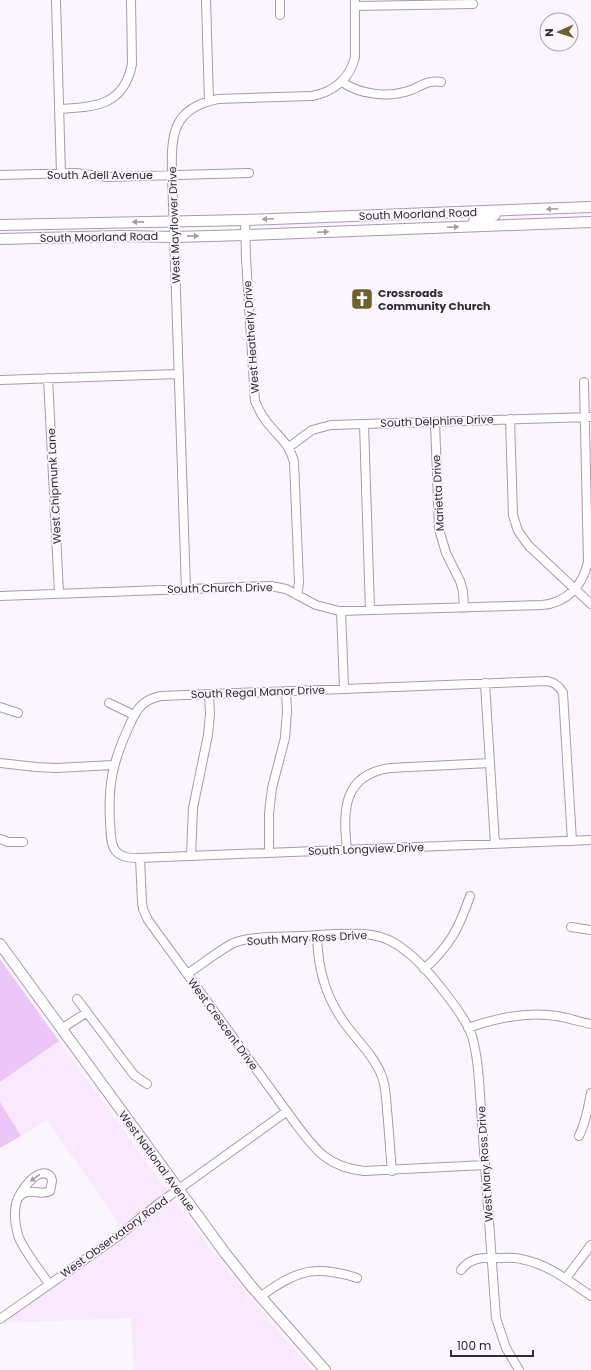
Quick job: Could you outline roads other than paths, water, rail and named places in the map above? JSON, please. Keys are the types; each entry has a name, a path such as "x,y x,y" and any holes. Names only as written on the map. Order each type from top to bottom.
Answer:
{"main road":[{"name":"South Moorland Road","path":"0,225 245,220 591,207"},
{"path":"493,226 509,220 519,219 522,210"},
{"path":"472,226 473,221 476,219 489,217 500,211"},
{"name":"South Moorland Road","path":"0,239 246,235 591,222"},
{"name":"West National Avenue","path":"0,944 178,1191 225,1253 260,1297 325,1370"}],"street":[{"path":"56,0 61,174"},
{"path":"59,109 86,108 101,105 113,98 124,87 132,64 131,0"},
{"path":"206,0 209,101"},
{"path":"280,0 280,15"},
{"path":"355,3 473,4"},
{"name":"West Mayflower Drive","path":"186,589 172,175 172,146 175,130 182,118 189,111 199,104 209,101 218,99 312,96 327,92 334,88 342,82 353,65 356,57 355,3"},
{"path":"342,82 364,92 384,94 405,92 429,82 441,82"},
{"name":"South Adell Avenue","path":"0,176 76,173 108,177 249,172"},
{"path":"245,220 246,235"},
{"name":"West Heatherly Drive","path":"246,235 255,401 264,418 289,447 293,455 295,469 299,583 297,595"},
{"path":"0,380 179,374"},
{"name":"West Chipmunk Lane","path":"48,378 59,594"},
{"path":"575,589 585,575 588,562 588,417 584,382"},
{"name":"South Delphine Drive","path":"289,447 306,433 321,426 588,417"},
{"path":"510,419 513,515 518,531 529,546 591,604"},
{"name":"Marietta Drive","path":"435,422 439,529 446,553 460,581 463,591 464,608"},
{"path":"364,424 370,610"},
{"name":"South Church Drive","path":"0,596 271,586 286,589 316,605 341,611 546,605 561,600 575,589"},
{"path":"341,611 344,688"},
{"name":"South Regal Manor Drive","path":"140,858 127,858 122,856 116,851 112,844 110,782 117,752 134,715 144,702 153,697 161,696 344,688 547,681 557,685 563,693 564,699 572,841"},
{"path":"485,683 495,844"},
{"path":"269,853 269,813 272,788 285,738 287,711 286,691"},
{"path":"191,856 193,808 208,735 210,714 209,694"},
{"path":"109,703 134,715"},
{"path":"0,707 18,713"},
{"path":"0,763 36,768 113,765"},
{"path":"347,850 345,811 347,801 354,788 368,774 377,770 390,768 490,764"},
{"path":"0,839 8,842 23,842"},
{"name":"South Longview Drive","path":"140,858 591,840"},
{"name":"West Crescent Drive","path":"140,858 143,909 158,934 286,1112 322,1156 336,1165 364,1171 392,1171 485,1165"},
{"path":"424,969 443,951 453,938 470,896"},
{"path":"571,928 591,930"},
{"name":"South Mary Ross Drive","path":"188,974 235,942 265,938 317,936 365,935 391,941 408,952 424,969"},
{"path":"317,936 318,959 329,998 346,1025 374,1060 382,1074 386,1093 392,1171"},
{"name":"West Mary Ross Drive","path":"424,969 464,1019 472,1035 477,1061 496,1318 500,1335 519,1370"},
{"path":"77,999 134,1075 147,1084"},
{"path":"61,1029 86,1013"},
{"path":"468,1028 490,1021 522,1015 557,1016 591,1024"},
{"path":"579,1136 588,1111 591,1093"},
{"name":"West Observatory Road","path":"0,1319 117,1237 158,1204 286,1112"},
{"path":"18,1198 16,1202 15,1217 19,1239 49,1284"},
{"path":"566,1278 591,1245"},
{"path":"461,1270 472,1260 491,1257 520,1258 539,1264 566,1278 591,1296"},
{"path":"260,1297 288,1278 305,1272 331,1271 357,1278"}],"place":[{"name":"Crossroads Community Church","path":"362,299"}]}
